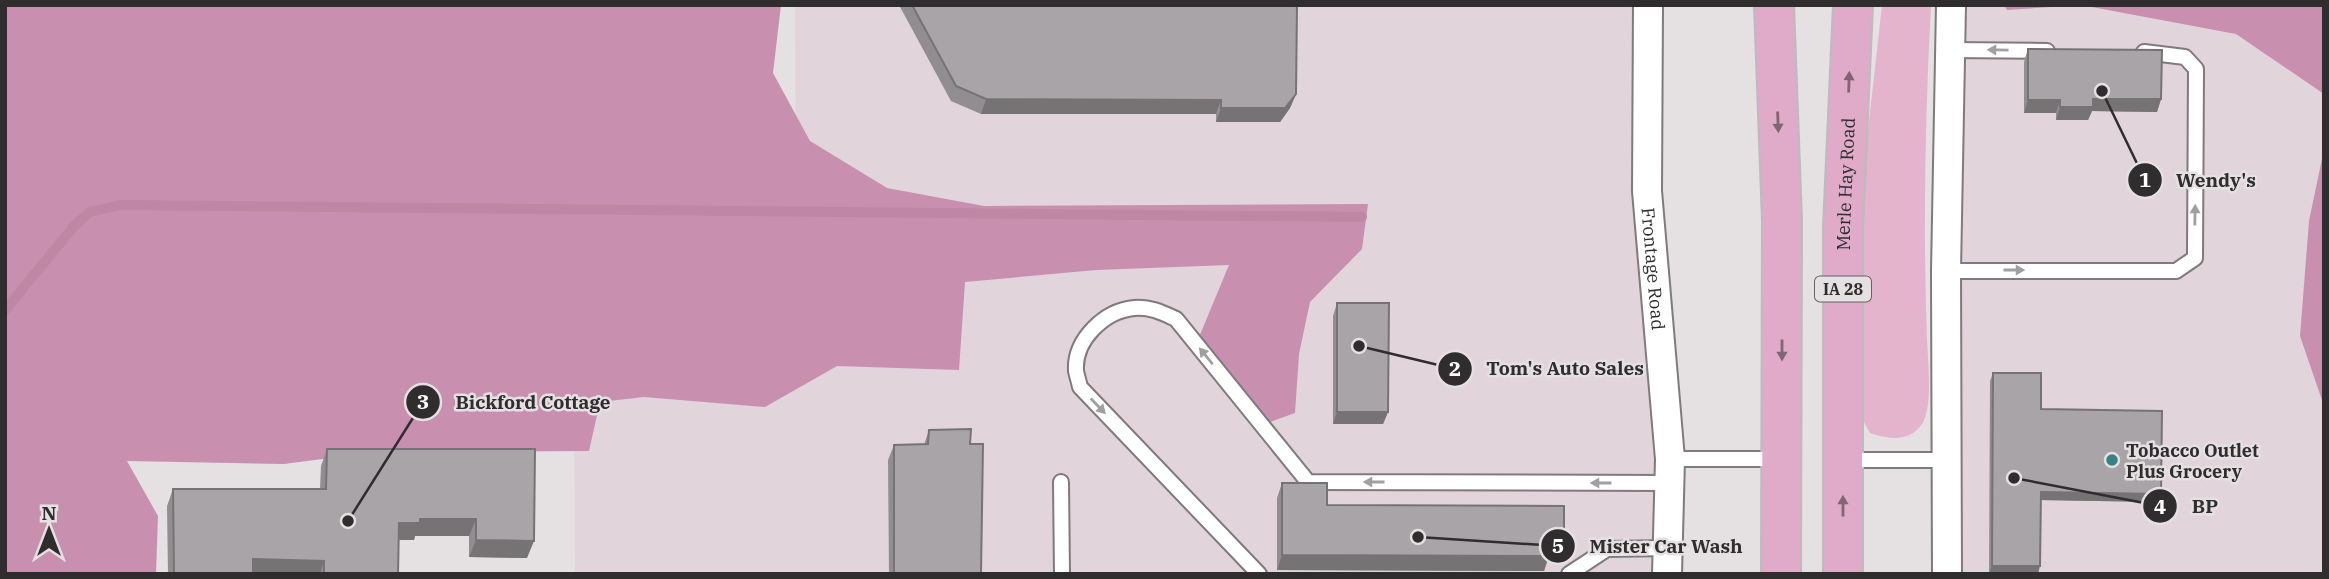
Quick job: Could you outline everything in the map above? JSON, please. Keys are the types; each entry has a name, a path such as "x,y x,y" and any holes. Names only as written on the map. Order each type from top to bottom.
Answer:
{"main road":[{"path":"1774,5 1782,221 1782,574"},
{"name":"Merle Hay Road","path":"1843,574 1843,227 1853,5"}],"street":[{"name":"Frontage Road","path":"1648,5 1647,191 1670,471 1667,561"},
{"path":"1947,574 1946,271 1951,5"}],"lane":[{"path":"1950,50 2059,51"},
{"path":"1946,271 2176,271 2195,258 2196,69 2185,57 2127,52"},
{"path":"1259,574 1080,387 1076,370 1079,355 1085,340 1100,322 1135,307 1160,312 1176,319 1308,482 1670,471 1782,459"},
{"path":"1844,460 1947,460"},
{"path":"1061,482 1062,574"},
{"path":"1569,574 1607,549 1667,561"}],"shaded area":[{"path":"5,5 781,5 773,73 810,141 887,188 984,206 1368,204 1362,249 1310,302 1299,354 1295,413 1270,422 1199,337 1229,265 1096,270 965,282 959,370 837,366 765,407 644,397 600,402 589,451 376,452 284,464 127,461 158,516 156,574 5,574"},
{"path":"795,5 1648,5 1667,574 575,574 574,354 797,354"},
{"path":"1882,5 1931,5 1925,214 1929,396 1922,424 1911,434 1898,438 1870,433 1858,411 1860,202"},
{"path":"1951,5 2324,5 2324,574 1947,574"},
{"path":"2004,5 2081,5 2007,10"},
{"path":"2081,5 2324,5 2324,94 2236,34"},
{"path":"2324,149 2324,406 2300,336 2309,221"}],"building":[{"path":"912,5 1297,5 1296,94 1285,108 1221,108 1221,100 986,99 956,86"},
{"path":"2028,49 2162,50 2161,99 2093,99 2093,107 2060,107 2060,100 2028,100"},
{"path":"1337,303 1389,303 1388,412 1337,412"},
{"path":"1993,373 2041,373 2041,409 2162,411 2161,494 2041,492 2040,566 1992,566"},
{"path":"971,429 970,444 983,444 981,574 894,574 894,445 928,444 929,430"},
{"path":"327,449 535,449 534,541 476,540 476,519 420,519 420,523 399,523 398,574 324,574 324,561 253,559 253,574 174,574 173,489 326,489"},
{"path":"1282,483 1327,483 1327,505 1564,506 1564,539 1549,539 1549,556 1282,555"}],"waterway":[{"path":"5,310 75,225 90,212 120,205 1362,217"}],"place":[{"name":"Wendy's","path":"2102,91"},
{"name":"Tom's Auto Sales","path":"1359,346"},
{"name":"Tobacco Outlet Plus Grocery","path":"2112,460"},
{"name":"BP","path":"2014,478"},
{"name":"Bickford Cottage","path":"348,521"},
{"name":"Mister Car Wash","path":"1418,537"}]}
